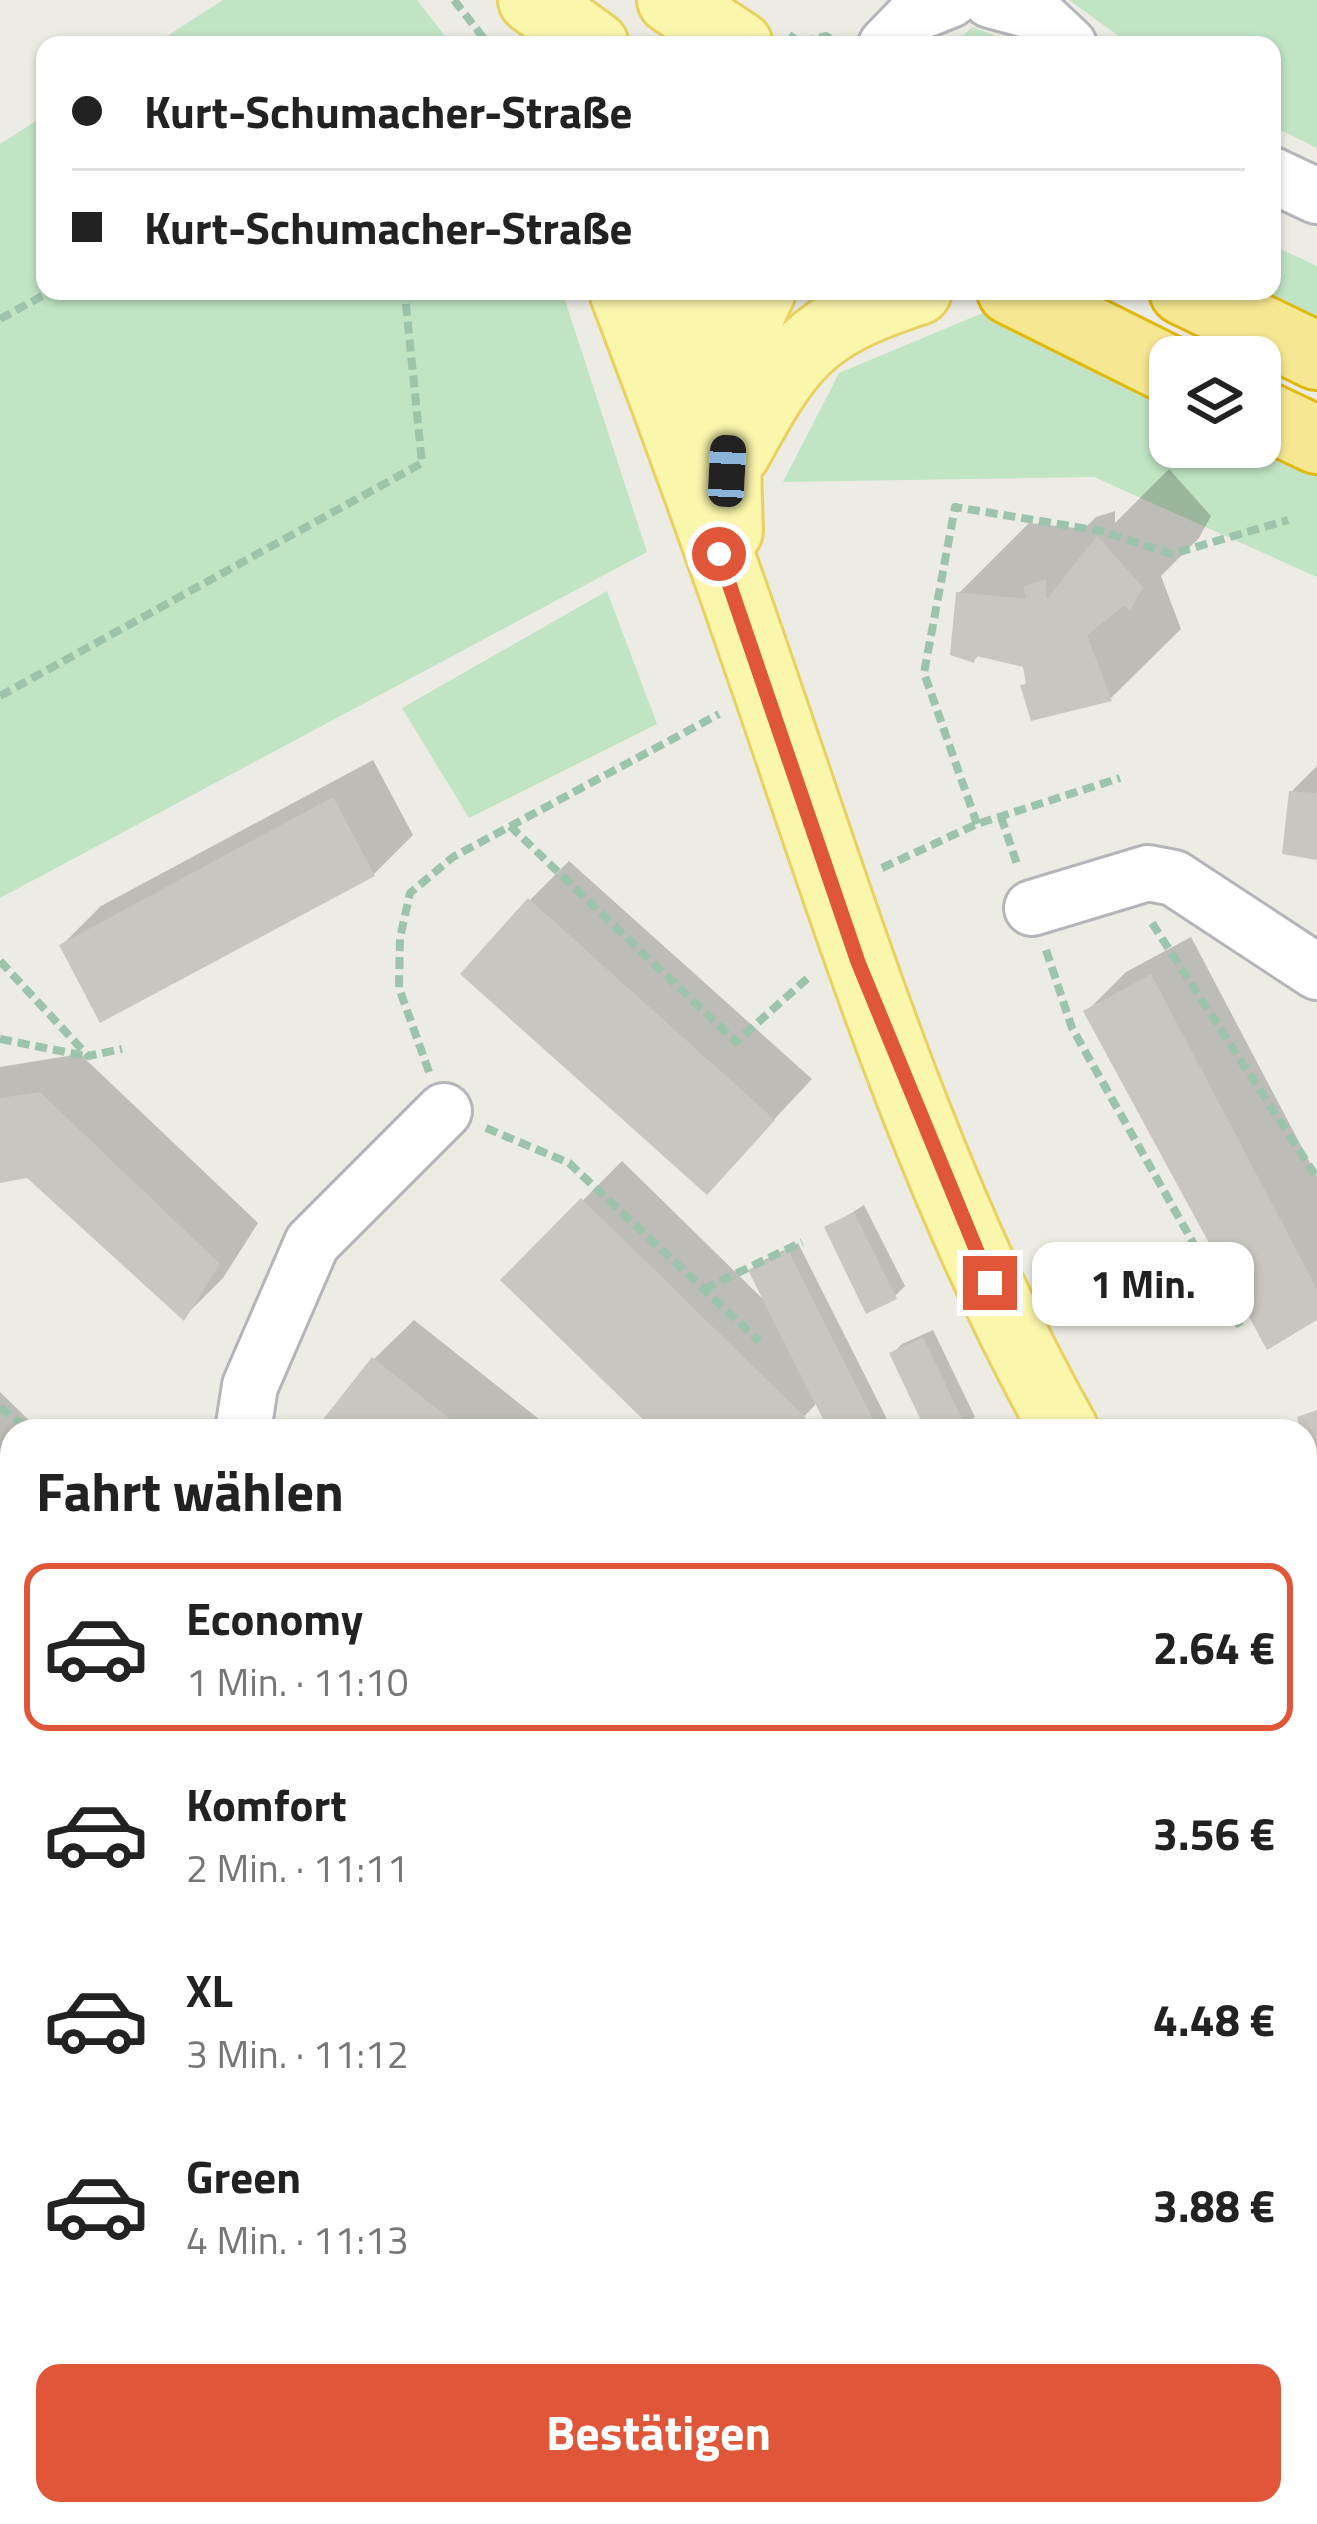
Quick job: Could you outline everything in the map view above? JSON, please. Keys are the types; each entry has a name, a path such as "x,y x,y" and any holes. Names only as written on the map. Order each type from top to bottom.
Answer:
{"highway":[{"path":"1030,300 1149,360"},
{"path":"1202,300 1317,356"},
{"path":"1281,423 1317,440"}],"main road":[{"path":"495,0 517,36"},
{"path":"532,0 583,36"},
{"path":"671,0 761,36"},
{"path":"626,300 732,588 858,962 990,1283 1059,1419"},
{"path":"670,416 679,346 694,300"},
{"path":"732,588 727,471 732,373 758,300"},
{"path":"727,471 779,376 827,328 890,300"}],"street":[{"path":"895,36 917,13 950,0"},
{"path":"990,0 1034,12 1060,36"},
{"path":"1281,179 1317,196"},
{"path":"1032,908 1148,873 1174,878 1317,972"},
{"path":"245,1419 250,1386 312,1243 444,1111"}],"path":[{"path":"454,0 482,36"},
{"path":"0,319 36,299"},
{"path":"0,696 422,463 407,300"},
{"path":"977,824 924,673 955,507 1101,530 1172,554 1288,520"},
{"path":"759,1341 569,1163 444,1111 399,988 400,938 410,893 453,857 733,706 769,694"},
{"path":"875,871 977,824 1120,778"},
{"path":"1001,817 1072,1028 1240,1326"},
{"path":"510,826 736,1042 811,975 858,962"},
{"path":"0,961 88,1056"},
{"path":"1185,974 1317,1178"},
{"path":"0,1040 88,1056 122,1049"},
{"path":"704,1289 802,1243"}],"green space":[{"path":"223,0 417,0 445,36 167,36"},
{"path":"1069,0 1317,0 1317,148 1281,130 1281,36 1119,36"},
{"path":"972,27 996,36 962,36"},
{"path":"36,121 36,300 565,300 647,552 0,898 0,144"},
{"path":"1281,249 1317,266 1317,326 1264,300 1281,300"},
{"path":"985,312 1149,390 1149,468 1281,468 1281,456 1317,471 1317,577 1094,477 783,482 839,373"},
{"path":"607,591 657,724 469,818 402,708"}],"building":[{"path":"1097,536 1143,587 1130,611 1124,606 1087,635 1112,701 1031,721 1020,685 1026,684 1023,667 976,656 974,663 950,655 956,592 1027,599 1023,586 1046,579 1046,600"},
{"path":"1289,791 1317,793 1317,860 1282,854"},
{"path":"333,797 375,876 100,1023 59,945"},
{"path":"528,898 775,1120 707,1195 460,974"},
{"path":"1151,974 1317,1289 1317,1320 1267,1350 1083,1011"},
{"path":"40,1092 220,1264 184,1321 27,1178 0,1183 0,1098"},
{"path":"581,1198 806,1418 643,1419 500,1280"},
{"path":"854,1212 897,1299 866,1314 824,1227"},
{"path":"788,1250 873,1419 823,1419 748,1270"},
{"path":"923,1337 962,1419 920,1419 889,1353"},
{"path":"372,1357 450,1419 323,1419"},
{"path":"1317,1410 1317,1419 1297,1417"}],"route":[{"path":"719,554 858,962 990,1283"}]}
